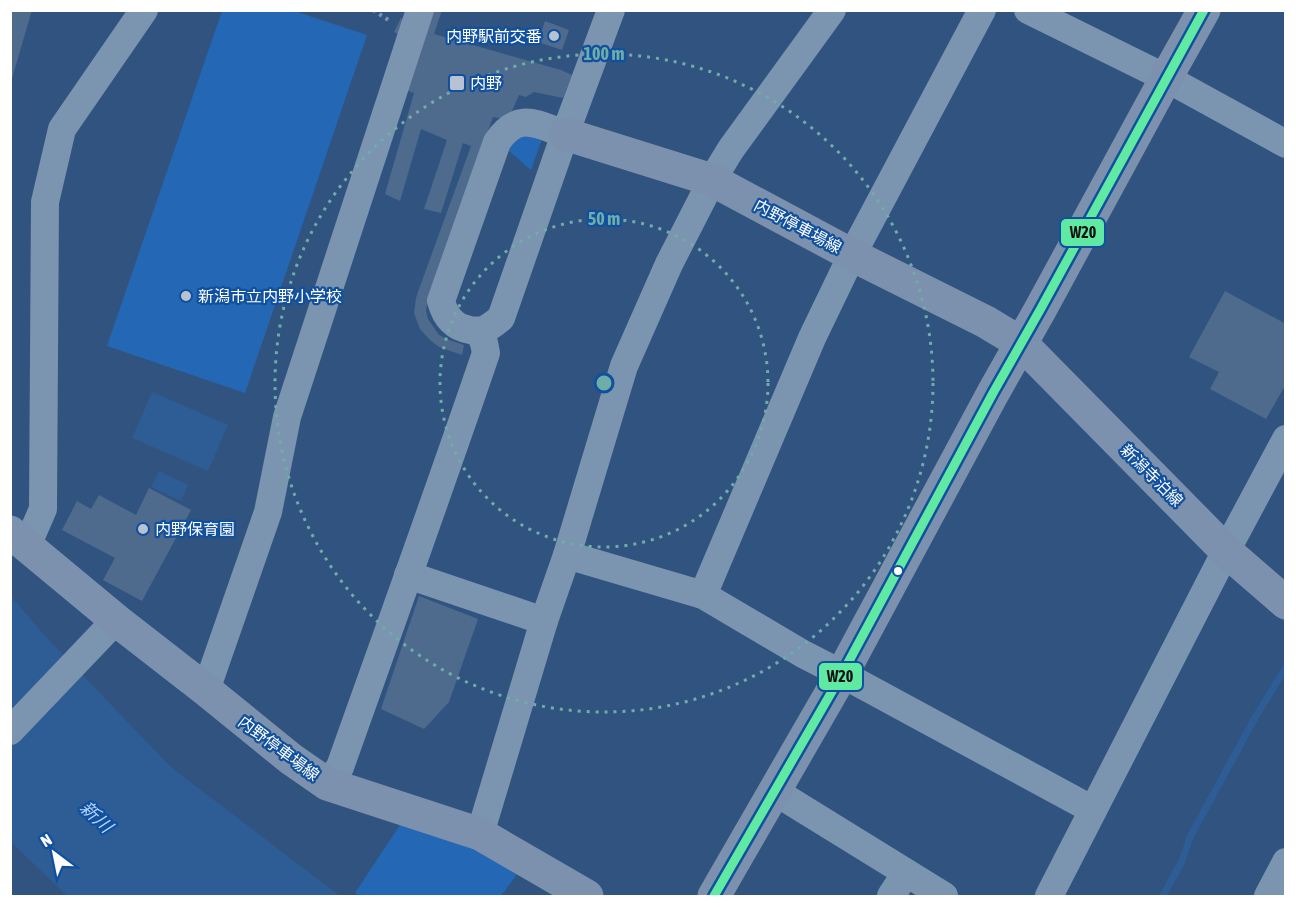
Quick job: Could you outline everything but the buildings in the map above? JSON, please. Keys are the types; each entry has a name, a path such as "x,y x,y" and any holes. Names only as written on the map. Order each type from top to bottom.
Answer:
{"main road":[{"path":"714,897 842,674 993,393 1204,10"},
{"name":"内野停車場線","path":"565,134 712,180 852,255 986,322 1021,343"},
{"name":"新潟寺泊線","path":"1021,343 1226,551 1286,603"},
{"name":"内野停車場線","path":"19,539 116,620 291,759 327,784 480,834 587,897"}],"street":[{"path":"19,539 43,509 45,202 62,129 144,10"},
{"path":"565,134 535,122 519,123 504,131 497,142 441,301 444,313 462,329 479,331 493,325 501,318 611,10"},
{"path":"480,834 624,366 669,264 712,180 731,149 832,10"},
{"path":"703,596 812,338 852,255 982,10"},
{"path":"1028,10 1166,78 1286,144"},
{"path":"206,690 268,512 287,417 408,18"},
{"path":"327,784 340,767 486,353 479,331"},
{"path":"1048,897 1286,439"},
{"path":"567,555 703,596 803,654 1093,810"},
{"path":"408,575 544,621"},
{"path":"10,731 116,620"},
{"path":"774,791 944,897"},
{"path":"1269,897 1286,862"},
{"path":"891,897 906,873"}],"path":[{"path":"373,10 408,18"}],"shaded area":[{"path":"222,11 294,11 367,35 245,393 107,346"},
{"path":"545,130 531,170 508,150 519,136"},
{"path":"408,813 525,863 501,896 360,896 355,893"}],"water":[{"path":"152,392 228,425 208,471 132,438"},
{"path":"159,471 188,485 181,501 151,487"},
{"name":"新川","path":"10,595 45,636 172,768 340,896 67,896 11,842"}],"waterway":[{"path":"1163,896 1182,861 1190,837 1256,716 1286,667"}],"transit line":[{"name":"W20","path":"714,896 842,674 993,393 1204,10"}],"place":[{"name":"内野駅前交番","path":"554,36"},
{"name":"内野","path":"457,83"},
{"name":"新潟市立内野小学校","path":"186,296"},
{"name":"内野保育園","path":"143,529"}]}
